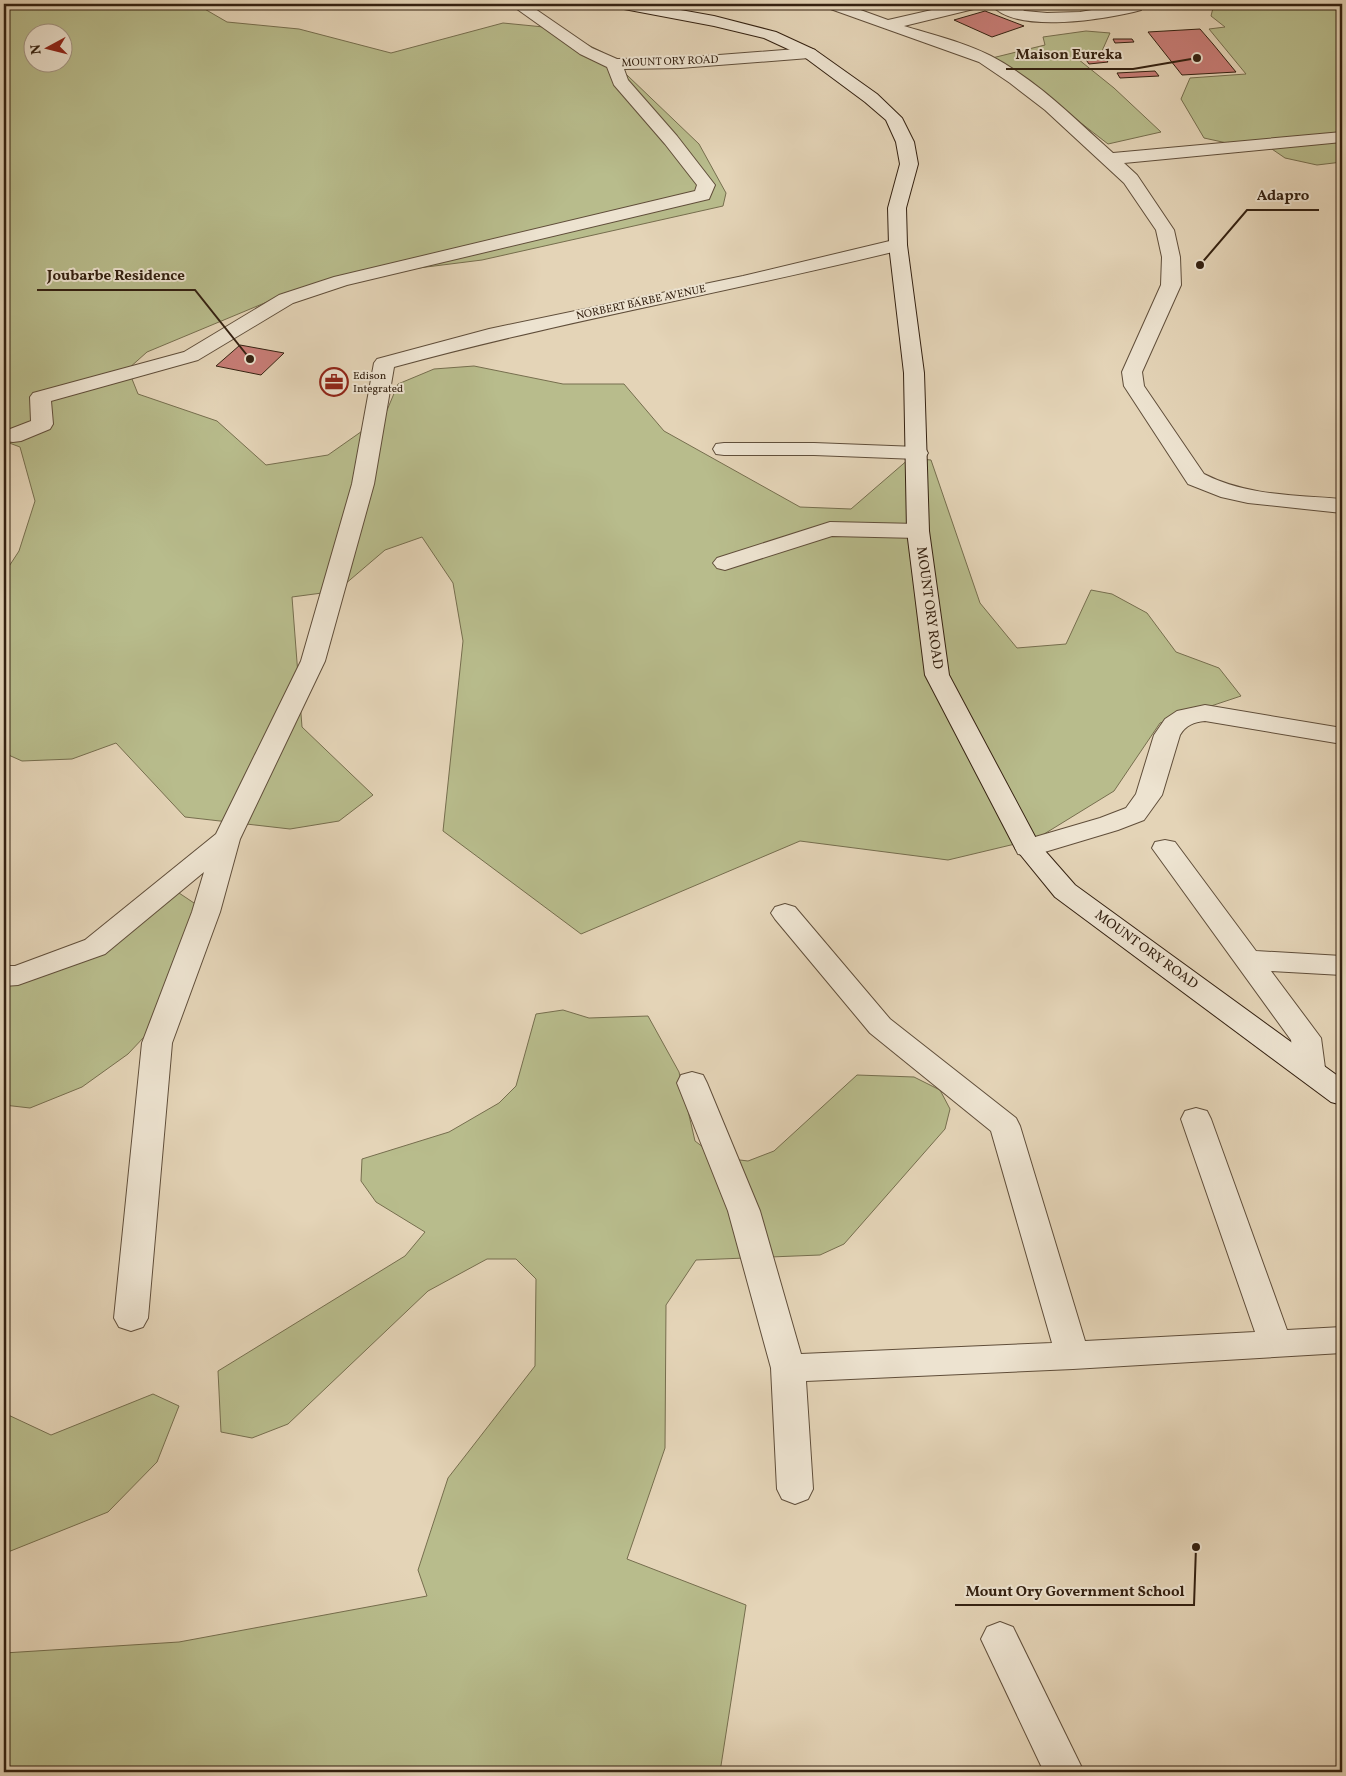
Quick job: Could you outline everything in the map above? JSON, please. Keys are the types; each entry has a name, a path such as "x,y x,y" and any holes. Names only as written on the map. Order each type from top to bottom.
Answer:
{"street":[{"name":"MOUNT ORY ROAD","path":"518,4 586,51 614,64 680,64 809,53"},
{"name":"MOUNT ORY ROAD","path":"624,4 714,21 770,35 809,53 871,98 893,118 905,142 909,164 897,208 898,246 914,373 918,531 937,675 1028,848 1065,891 1310,1068 1342,1094"},
{"path":"830,4 886,25 958,48 985,60 1016,79 1051,106 1131,179 1165,230 1171,257 1171,285 1132,372 1134,386 1196,479 1210,487 1232,494 1342,506"},
{"path":"886,25 977,4"},
{"path":"999,4 1024,16 1046,18 1122,12 1135,6 1135,4"},
{"path":"13,436 42,424 40,397 191,356 286,299 341,281 703,195 706,185 672,140 620,81 614,64"},
{"path":"1109,159 1342,137"},
{"name":"NORBERT BARBE AVENUE","path":"227,840 314,661 364,484 384,363 489,335 743,282 898,246"},
{"path":"724,449 814,449 917,454"},
{"path":"725,564 830,529 918,531"},
{"path":"1028,848 1109,824 1135,814 1149,795 1167,735 1174,724 1186,716 1206,713 1342,736"},
{"path":"4,976 18,976 95,946 227,840"},
{"path":"131,1318 157,1042 206,912 227,840"},
{"path":"1165,848 1306,1038 1310,1068"},
{"path":"785,913 880,1026 1005,1126 1073,1356"},
{"path":"1248,960 1342,965"},
{"path":"692,1083 744,1211 788,1368 796,1489"},
{"path":"1196,1119 1276,1345"},
{"path":"788,1368 1073,1356 1342,1340"},
{"path":"1000,1639 1064,1772"}],"green space":[{"path":"4,4 196,4 227,22 299,29 391,53 503,23 554,28 604,53 699,144 726,193 723,206 482,260 339,278 291,292 147,352 128,369 138,394 217,421 266,465 328,455 385,415 398,384 434,369 474,366 563,384 624,384 664,431 800,507 851,509 910,458 931,460 980,603 1017,648 1066,644 1091,590 1112,594 1147,613 1176,652 1219,668 1241,696 1160,723 1114,791 1036,839 948,860 800,841 581,934 443,831 463,641 453,583 422,537 385,550 337,591 292,597 302,727 373,795 339,821 290,829 185,817 116,743 72,759 22,761 4,753 4,574 19,551 35,501 20,447 4,441"},
{"path":"1214,4 1342,4 1342,162 1317,165 1285,158 1266,145 1236,145 1204,138 1181,99 1190,78 1246,74 1209,29 1225,27 1211,16"},
{"path":"1086,31 1110,33 1102,51 1073,55 1114,88 1161,132 1108,144 1050,99 992,58 1045,45 1043,37"},
{"path":"179,893 197,905 145,1036 128,1054 82,1087 30,1108 4,1105 4,985 13,984"},
{"path":"563,1010 589,1018 648,1016 679,1072 695,1141 716,1157 748,1161 774,1151 857,1075 914,1077 940,1090 950,1109 945,1129 844,1244 820,1255 696,1260 666,1305 665,1448 627,1559 746,1605 720,1772 4,1772 4,1653 179,1642 427,1596 418,1570 448,1478 535,1366 536,1279 516,1259 487,1259 428,1291 288,1424 252,1438 221,1432 218,1371 405,1256 425,1232 376,1202 361,1181 362,1159 449,1132 499,1103 516,1086 536,1014"},
{"path":"153,1394 179,1406 157,1462 108,1512 8,1552 4,1551 4,1413 51,1435"}],"building":[{"path":"985,11 1024,26 992,37 954,20"},
{"path":"1200,29 1236,72 1182,75 1148,32"},
{"path":"1113,39 1132,39 1134,42 1115,43"},
{"path":"1101,53 1108,62 1089,64 1082,54"},
{"path":"1155,71 1159,76 1120,78 1117,73"},
{"path":"240,345 284,353 261,375 216,366"}],"place":[{"name":"Maison Eureka","path":"1197,58"},
{"name":"Adapro","path":"1200,265"},
{"name":"Joubarbe Residence","path":"250,359"},
{"name":"Edison Integrated","path":"334,382"},
{"name":"Mount Ory Government School","path":"1196,1547"}]}
